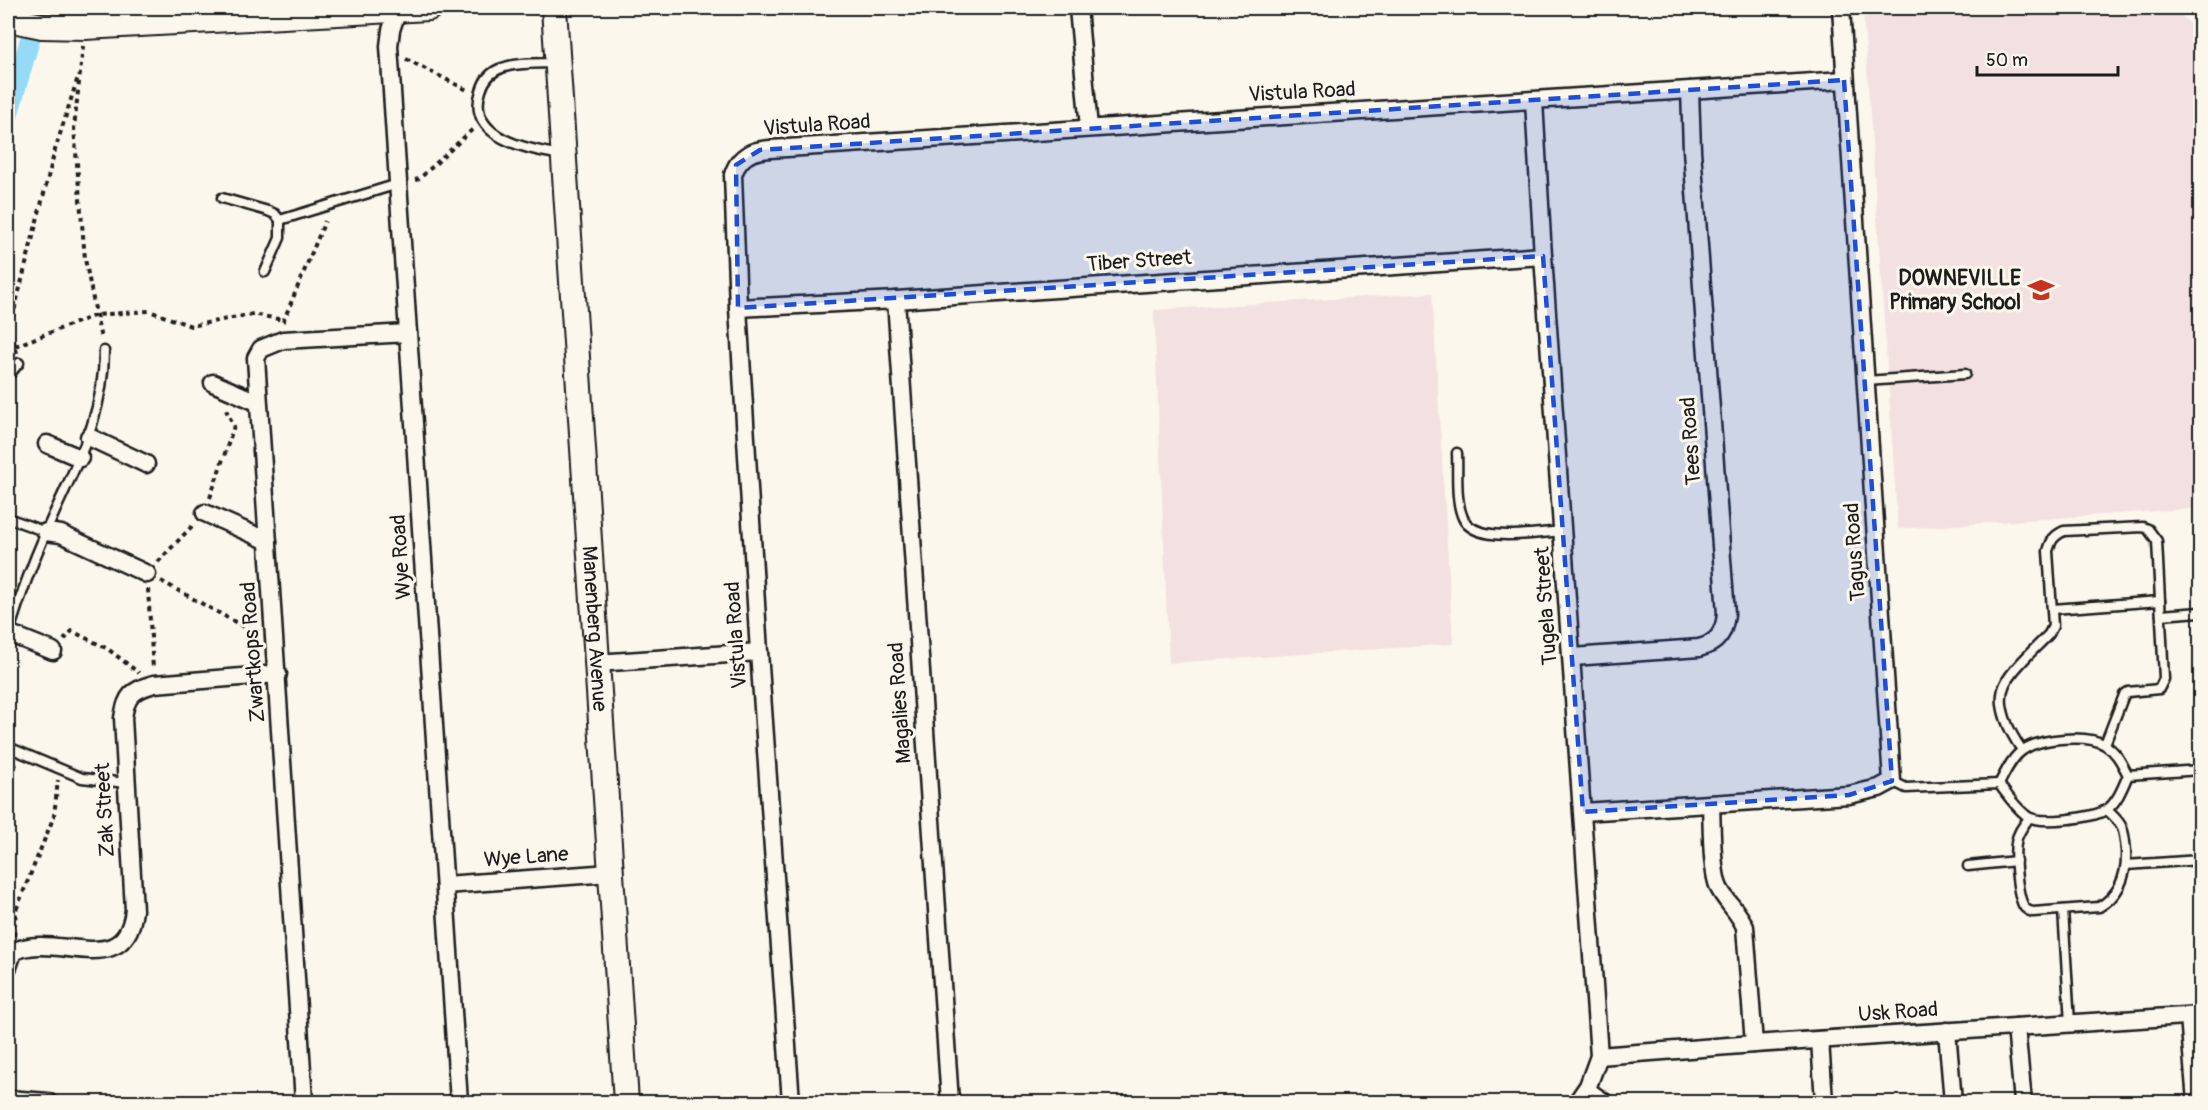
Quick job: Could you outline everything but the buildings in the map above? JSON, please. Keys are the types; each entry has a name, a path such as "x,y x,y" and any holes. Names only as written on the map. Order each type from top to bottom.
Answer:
{"street":[{"name":"Wye Road","path":"398,8 389,46 459,1102"},
{"path":"24,23 85,27 161,19 429,8"},
{"name":"Manenberg Avenue","path":"554,8 626,1102"},
{"path":"1078,8 1089,128"},
{"name":"Tagus Road","path":"1841,8 1892,781"},
{"name":"Vistula Road","path":"791,1102 759,652 738,308 733,175 736,165 744,156 760,150 1844,80"},
{"name":"Tees Road","path":"1573,657 1699,648 1711,645 1720,637 1725,625 1692,150 1690,90"},
{"name":"Tugela Street","path":"1534,101 1599,1056 1588,1086 1577,1102"},
{"name":"Tiber Street","path":"738,308 896,300 1543,256"},
{"name":"Magalies Road","path":"896,300 950,1102"},
{"name":"Zwartkops Road","path":"304,1102 278,674 255,362 261,349 283,340 408,333"},
{"path":"213,382 257,402"},
{"path":"89,437 146,464"},
{"path":"47,444 80,458"},
{"path":"205,513 268,541"},
{"path":"46,531 61,534 147,574"},
{"path":"8,634 53,651"},
{"path":"596,663 759,652"},
{"name":"Zak Street","path":"9,956 21,947 32,946 97,950 110,948 121,943 128,934 134,910 123,718 130,696 139,688 154,684 278,674"},
{"path":"1583,812 1849,795 1879,789 1892,781"},
{"path":"1711,804 1718,885 1740,915 1745,927 1754,1044"},
{"name":"Wye Lane","path":"445,885 610,873"},
{"path":"2195,1015 2196,1102"},
{"name":"Usk Road","path":"1599,1056 2195,1015"},
{"path":"2016,1027 2023,1102"},
{"path":"1947,1031 1953,1102"},
{"path":"1820,1040 1824,1102"},
{"path":"8,1099 48,1102"}],"lane":[{"path":"557,63 502,68 492,73 484,82 478,108 482,121 501,138 527,149 563,155"},
{"path":"280,220 398,184"},
{"path":"222,198 268,211 280,220 280,238 265,272"},
{"path":"8,634 46,531 89,437 104,369 104,351"},
{"path":"8,376 19,363"},
{"path":"1866,381 1965,374"},
{"path":"1457,453 1460,506 1463,518 1474,530 1495,535 1563,531"},
{"path":"8,518 46,531"},
{"path":"2022,750 2010,732 2006,720 2003,690 2008,680 2052,630 2053,609 2048,551 2053,538 2064,531 2143,528 2148,529 2157,541 2163,685 2159,689 2128,692 2124,695 2104,744"},
{"path":"2053,609 2160,601"},
{"path":"2161,615 2200,612"},
{"path":"1999,784 2022,750 2048,740 2075,739 2104,744 2119,758 2128,775"},
{"path":"8,747 82,778 126,783"},
{"path":"2128,775 2200,770"},
{"path":"1999,784 2029,818 2057,820 2085,818 2107,810 2120,794 2128,775"},
{"path":"1892,781 1906,788 1999,784"},
{"path":"2029,818 2018,834 2016,843 2021,900 2025,908 2033,912 2099,907 2121,885 2126,865 2122,828 2118,820 2107,810"},
{"path":"2126,865 2200,860"},
{"path":"1968,866 2016,861"},
{"path":"2063,910 2070,1023"},
{"path":"1588,1086 1611,1102"}],"path":[{"path":"85,27 74,128 85,259 104,351"},
{"path":"389,46 400,56 479,96"},
{"path":"19,363 10,327 55,150 81,68"},
{"path":"398,184 418,179 482,121"},
{"path":"283,340 283,320 325,221 318,208"},
{"path":"15,346 96,315 149,311 191,326 253,314 283,320"},
{"path":"154,684 147,574 205,513 234,426 213,382"},
{"path":"147,574 275,645"},
{"path":"53,651 72,631 108,649 154,684"},
{"path":"8,783 21,753"},
{"path":"9,956 16,910 54,816 60,770"}],"highlighted area":[{"path":"1844,80 1892,781 1849,795 1583,812 1543,256 738,308 736,165 760,150"}],"shaded area":[{"name":"DOWNEVILLE Primary School","path":"1863,8 2174,8 2198,32 2200,72 2200,508 1898,529"},
{"path":"1432,293 1453,644 1169,663 1154,310"}],"waterway":[{"path":"8,116 39,8"}],"place":[{"name":"DOWNEVILLE Primary School","path":"2041,290"}]}
